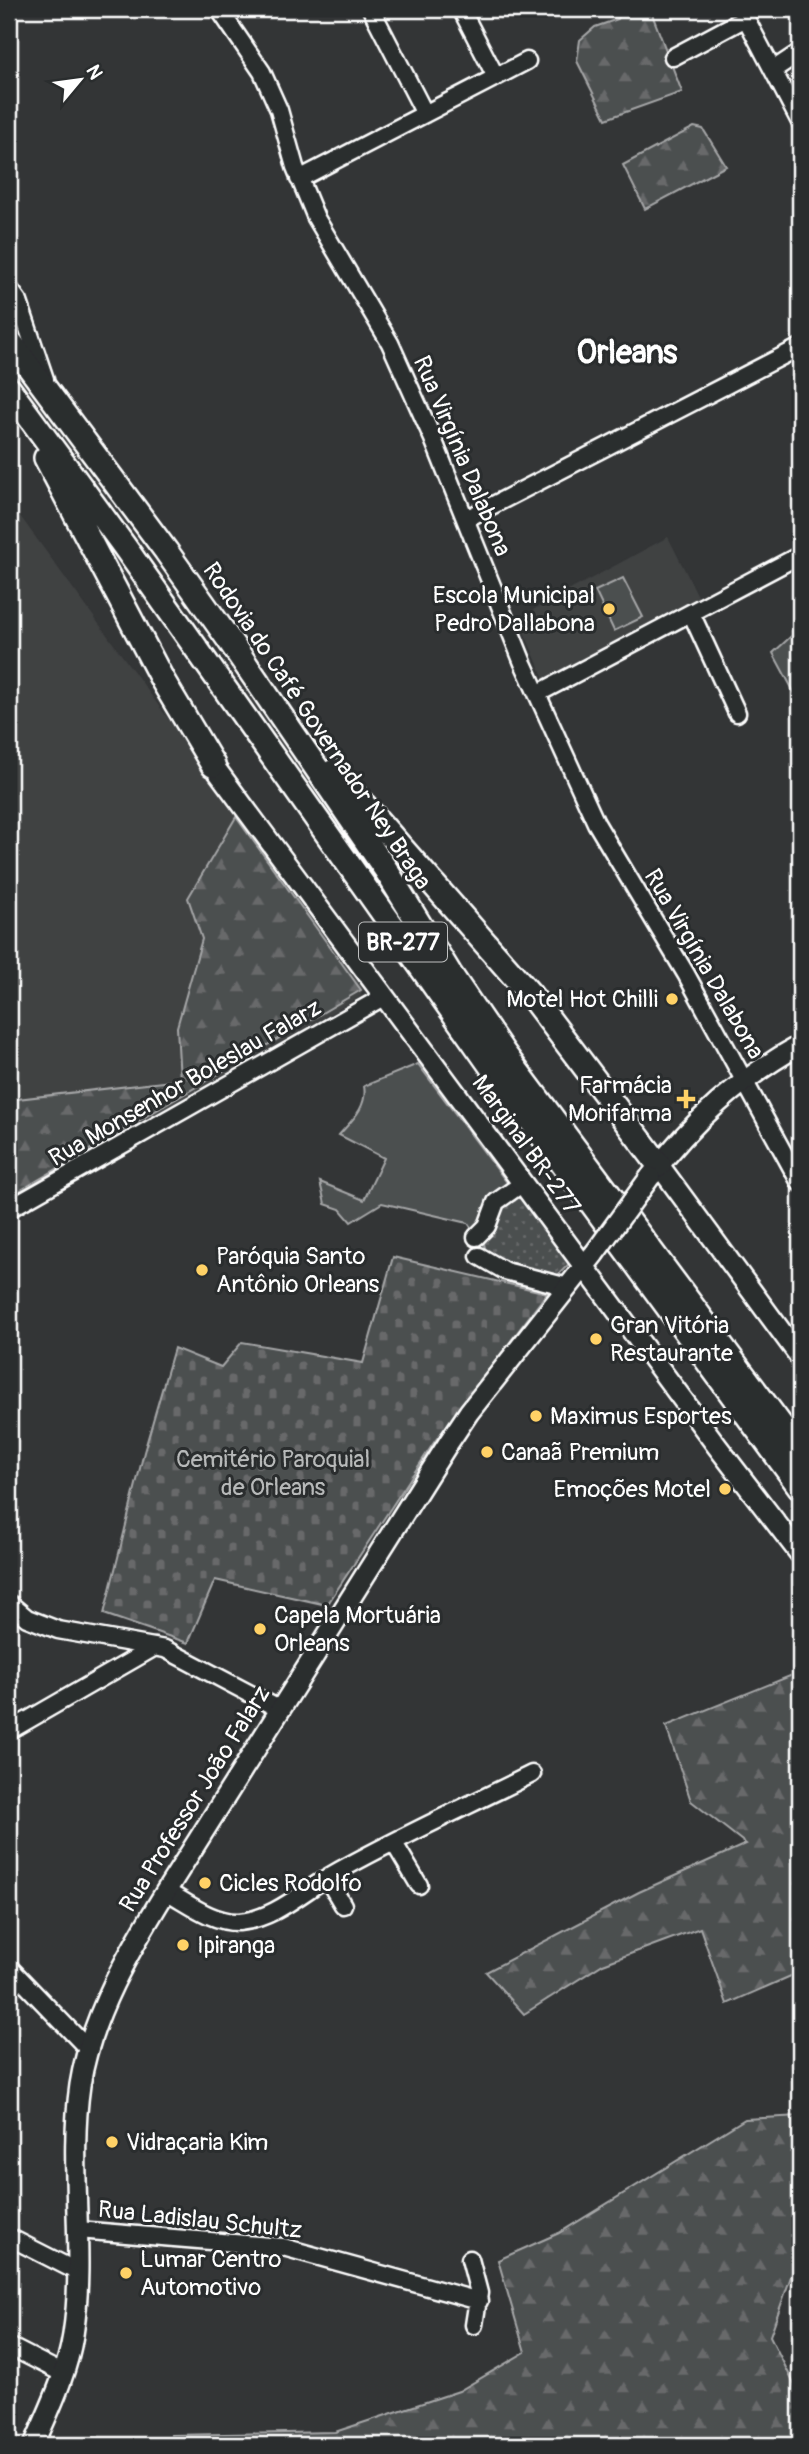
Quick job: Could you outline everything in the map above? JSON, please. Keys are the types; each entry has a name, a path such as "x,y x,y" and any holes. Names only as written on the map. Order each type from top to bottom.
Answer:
{"highway":[{"name":"Rodovia do Café Governador Ney Braga","path":"9,340 179,569 386,870 450,974 503,1052 800,1451"},
{"name":"Rodovia do Café Governador Ney Braga","path":"10,391 124,547 499,1077 800,1487"},
{"path":"10,391 163,681 214,765"},
{"path":"269,699 529,993 654,1171"}],"main road":[{"name":"Marginal BR-277","path":"214,765 523,1183 589,1260 800,1554"},
{"name":"Rua Professor João Falarz","path":"33,2445 64,2374 73,2337 78,2272 78,2100 88,2049 97,2021 126,1961 166,1891 279,1709 461,1423 589,1260 654,1171 703,1117 746,1081 800,1045"},
{"path":"654,1171 800,1357"}],"street":[{"name":"Rua Virgínia Dalabona","path":"219,9 253,57 271,91 299,179 324,233 390,343 433,439 537,694 601,833 675,955 800,1183"},
{"path":"371,9 425,114"},
{"path":"461,9 496,77"},
{"path":"673,57 743,13 800,122"},
{"path":"773,70 800,52"},
{"path":"299,179 527,61"},
{"path":"9,288 19,302 50,395"},
{"path":"466,519 800,347"},
{"path":"537,694 800,555"},
{"path":"691,613 737,713"},
{"name":"Rua Monsenhor Boleslau Falarz","path":"9,1209 385,996"},
{"path":"475,1237 487,1226 496,1202 523,1183"},
{"path":"479,1256 505,1271 568,1287"},
{"path":"9,1603 27,1618 58,1630 155,1647 173,1653 279,1709"},
{"path":"9,1731 155,1647"},
{"path":"166,1891 220,1919 236,1922 253,1920 278,1909 327,1878 532,1774"},
{"path":"394,1843 419,1885"},
{"path":"327,1878 344,1906"},
{"path":"9,1967 88,2049"},
{"name":"Rua Ladislau Schultz","path":"78,2230 283,2247 479,2301"},
{"path":"9,2237 78,2272"},
{"path":"470,2259 478,2282 479,2301 474,2325"},
{"path":"9,2346 64,2374"}],"shaded area":[{"path":"20,516 363,985 361,996 42,1178 9,1060 9,530"},
{"name":"Escola Municipal Pedro Dallabona","path":"668,537 700,600 546,683 518,618"}],"green space":[{"path":"623,9 650,9 682,92 606,119 577,61 580,40 595,27 618,19"},
{"path":"694,127 703,129 726,166 645,209 623,165"},
{"path":"623,578 643,617 614,631 595,591"},
{"path":"800,628 800,703 773,653"},
{"path":"236,817 361,990 9,1197 9,1100 180,1080 177,1027 202,939 188,898"},
{"path":"418,1064 508,1184 489,1202 483,1222 472,1229 468,1223 382,1203 351,1222 340,1209 325,1204 320,1182 364,1200 384,1158 339,1135 361,1107 365,1094 364,1086"},
{"path":"517,1193 569,1264 556,1277 505,1264 486,1254 483,1238 498,1210"},
{"name":"Cemitério Paroquial de Orleans","path":"393,1257 547,1293 435,1441 327,1605 215,1580 188,1643 104,1614 144,1452 174,1348 221,1367 242,1342 363,1363"},
{"path":"800,1672 800,1972 727,2004 700,1928 603,1964 524,2014 486,1972 639,1892 746,1844 691,1801 666,1726"},
{"path":"800,2116 800,2251 770,2336 800,2396 800,2445 170,2445 171,2435 335,2432 459,2391 525,2352 498,2260 559,2233 745,2119"}],"place":[{"name":"Escola Municipal Pedro Dallabona","path":"609,609"},
{"name":"Motel Hot Chilli","path":"672,999"},
{"name":"Farmácia Morifarma","path":"686,1099"},
{"name":"Paróquia Santo Antônio Orleans","path":"202,1270"},
{"name":"Gran Vitória Restaurante","path":"596,1339"},
{"name":"Maximus Esportes","path":"536,1416"},
{"name":"Canaã Premium","path":"487,1452"},
{"name":"Emoções Motel","path":"725,1489"},
{"name":"Capela Mortuária Orleans","path":"260,1629"},
{"name":"Cicles Rodolfo","path":"205,1883"},
{"name":"Ipiranga","path":"183,1945"},
{"name":"Vidraçaria Kim","path":"112,2142"},
{"name":"Lumar Centro Automotivo","path":"126,2273"}],"district":[{"name":"Orleans","path":"627,353"}]}
